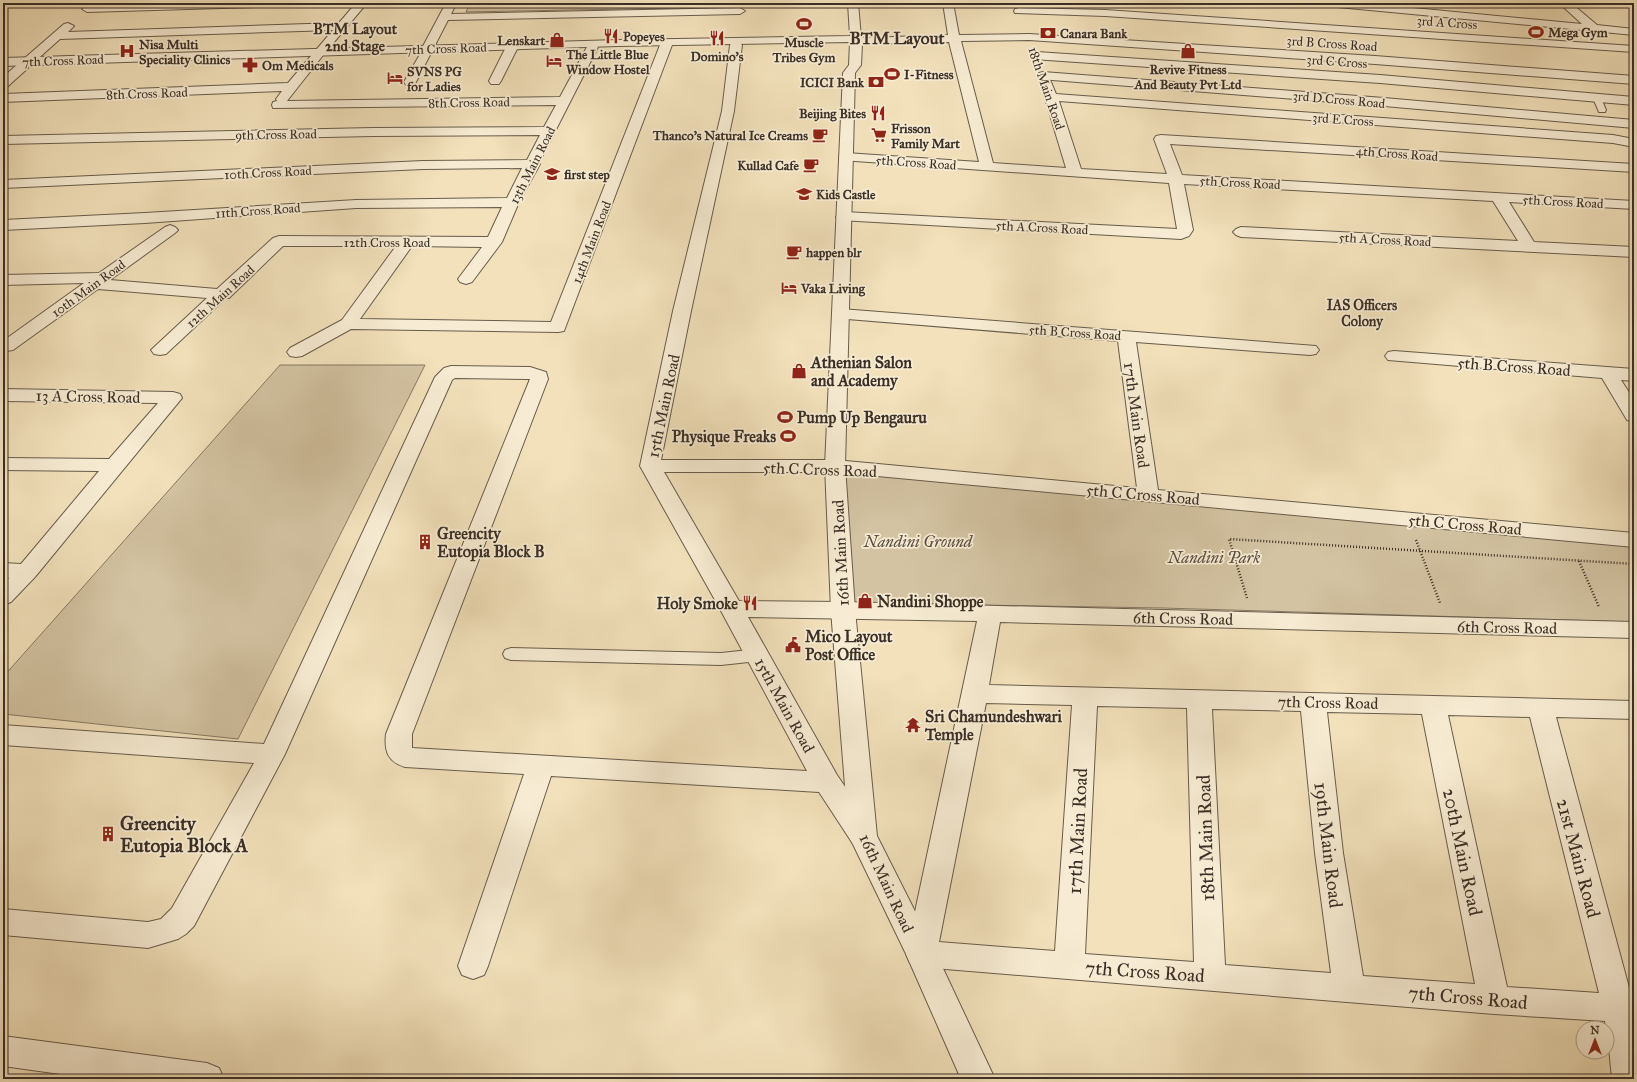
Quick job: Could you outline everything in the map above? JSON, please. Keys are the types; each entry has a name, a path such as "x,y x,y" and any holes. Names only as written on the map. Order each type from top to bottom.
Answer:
{"street":[{"path":"3,84 91,6 291,3"},
{"path":"291,87 362,3"},
{"path":"410,82 452,3"},
{"name":"16th Main Road","path":"853,3 859,40 855,65 845,69 846,157 835,466 842,610 863,836 921,954 978,1079"},
{"path":"948,3 954,38 987,167"},
{"path":"1327,3 1352,4 1634,32"},
{"path":"1426,3 1434,13"},
{"path":"1564,3 1594,28"},
{"path":"1352,4 1360,30 1375,60 1380,78 1384,102 1385,128"},
{"path":"444,17 740,7"},
{"name":"15th Main Road","path":"740,7 728,111 682,311 650,466 758,655 827,782 863,836"},
{"name":"3rd A Cross","path":"1017,7 1575,44 1632,52"},
{"name":"18th Main Road","path":"1017,7 1037,56 1076,173"},
{"path":"1494,9 1505,20"},
{"path":"1505,20 1503,40 1514,70 1518,90"},
{"path":"1563,25 1575,44 1586,76 1597,98"},
{"path":"57,36 342,26"},
{"name":"7th Cross Road","path":"3,66 319,53 1029,37"},
{"name":"3rd B Cross Road","path":"1029,37 1375,60 1634,80"},
{"name":"7th Cross Road","path":"427,50 736,43"},
{"name":"14th Main Road","path":"348,324 558,327 666,45"},
{"name":"13th Main Road","path":"466,279 494,242 512,202 533,164 592,47"},
{"path":"495,81 511,49"},
{"name":"3rd C Cross","path":"1037,56 1380,78 1634,101"},
{"name":"7th Cross Road","path":"3,62 26,64"},
{"name":"3rd D Cross Road","path":"1044,76 1384,102 1634,124"},
{"name":"8th Cross Road","path":"291,87 278,105 564,101"},
{"name":"8th Cross Road","path":"3,98 291,87"},
{"name":"3rd E Cross","path":"1051,97 1385,128 1613,139 1634,143"},
{"name":"9th Cross Road","path":"3,140 365,132 550,131"},
{"name":"4th Cross Road","path":"1176,179 1161,139 1634,168"},
{"name":"5th Cross Road","path":"846,157 1076,173 1634,205"},
{"name":"10th Cross Road","path":"3,184 423,165 533,164"},
{"name":"5th A Cross Road","path":"844,217 1180,234 1184,233 1185,230 1176,179"},
{"path":"1498,198 1528,247"},
{"name":"11th Cross Road","path":"3,225 145,218 356,204 512,202"},
{"name":"10th Main Road","path":"7,346 170,230"},
{"name":"5th A Cross Road","path":"1241,232 1634,252"},
{"name":"12th Cross Road","path":"279,241 494,242"},
{"name":"12th Main Road","path":"160,350 223,294 279,241"},
{"path":"296,352 348,324 407,242"},
{"path":"3,280 98,281 223,294"},
{"name":"5th B Cross Road","path":"841,314 1310,350"},
{"name":"17th Main Road","path":"1126,336 1148,495"},
{"name":"5th B Cross Road","path":"1394,356 1634,375"},
{"path":"3,922 148,935 163,933 175,927 183,917 272,754 444,377 451,372 530,373 539,376 539,379 399,734 398,744 400,753 405,757 827,782"},
{"path":"1608,373 1634,416"},
{"name":"13 A Cross Road","path":"3,395 173,398 115,465"},
{"path":"3,464 115,465"},
{"path":"3,597 28,572 115,465"},
{"name":"5th C Cross Road","path":"650,466 835,466 1634,540"},
{"path":"3,570 28,572"},
{"name":"6th Cross Road","path":"732,609 842,610 1634,630"},
{"path":"921,954 975,694 990,614"},
{"name":"7th Cross Road","path":"975,694 1634,710"},
{"name":"17th Main Road","path":"1069,966 1085,696"},
{"name":"18th Main Road","path":"1199,699 1210,976"},
{"name":"19th Main Road","path":"1313,702 1329,853 1349,987"},
{"name":"20th Main Road","path":"1433,705 1494,1000"},
{"name":"21st Main Road","path":"1540,707 1626,1009 1629,1079"},
{"path":"3,734 272,754"},
{"path":"473,966 541,765"},
{"name":"7th Cross Road","path":"921,954 1349,987 1494,1000 1626,1009"},
{"path":"3,1051 207,1079"}],"lane":[{"path":"1597,98 1602,110"},
{"path":"511,654 721,659 758,655"}],"path":[{"path":"1229,538 1634,564"},
{"path":"1420,551 1442,608"},
{"path":"1579,561 1601,612"}],"green space":[{"path":"470,3 732,3 732,7 466,12"},
{"path":"280,365 425,365 238,739 3,714 3,677"},
{"path":"844,472 1634,544 1634,622 1163,608 854,603"}],"place":[{"name":"Muscle Tribes Gym","path":"804,24"},
{"name":"Mega Gym","path":"1536,32"},
{"name":"Canara Bank","path":"1048,33"},
{"name":"Popeyes","path":"611,36"},
{"name":"Domino's","path":"717,38"},
{"name":"Lenskart","path":"557,40"},
{"name":"Nisa Multi Speciality Clinics","path":"127,51"},
{"name":"Revive Fitness And Beauty Pvt Ltd","path":"1188,51"},
{"name":"The Little Blue Window Hostel","path":"554,61"},
{"name":"Om Medicals","path":"250,65"},
{"name":"I-Fitness","path":"892,74"},
{"name":"SVNS PG for Ladies","path":"395,78"},
{"name":"ICICI Bank","path":"876,82"},
{"name":"Beijing Bites","path":"878,113"},
{"name":"Thanco's Natural Ice Creams","path":"820,135"},
{"name":"Frisson Family Mart","path":"879,135"},
{"name":"Kullad Cafe","path":"811,165"},
{"name":"first step","path":"552,174"},
{"name":"Kids Castle","path":"804,194"},
{"name":"happen blr","path":"794,252"},
{"name":"Vaka Living","path":"789,288"},
{"name":"Athenian Salon and Academy","path":"799,371"},
{"name":"Pump Up Bengauru","path":"785,417"},
{"name":"Physique Freaks","path":"788,436"},
{"name":"Greencity Eutopia Block B","path":"425,542"},
{"name":"Nandini Shoppe","path":"865,601"},
{"name":"Holy Smoke","path":"750,603"},
{"name":"Mico Layout Post Office","path":"793,645"},
{"name":"Sri Chamundeshwari Temple","path":"913,725"},
{"name":"Greencity Eutopia Block A","path":"108,834"}],"district":[{"name":"BTM Layout 2nd Stage","path":"355,38"},
{"name":"BTM Layout","path":"897,38"},
{"name":"IAS Officers Colony","path":"1362,314"}],"park label":[{"name":"Nandini Ground","path":"918,541"},
{"name":"Nandini Park","path":"1214,557"}]}
